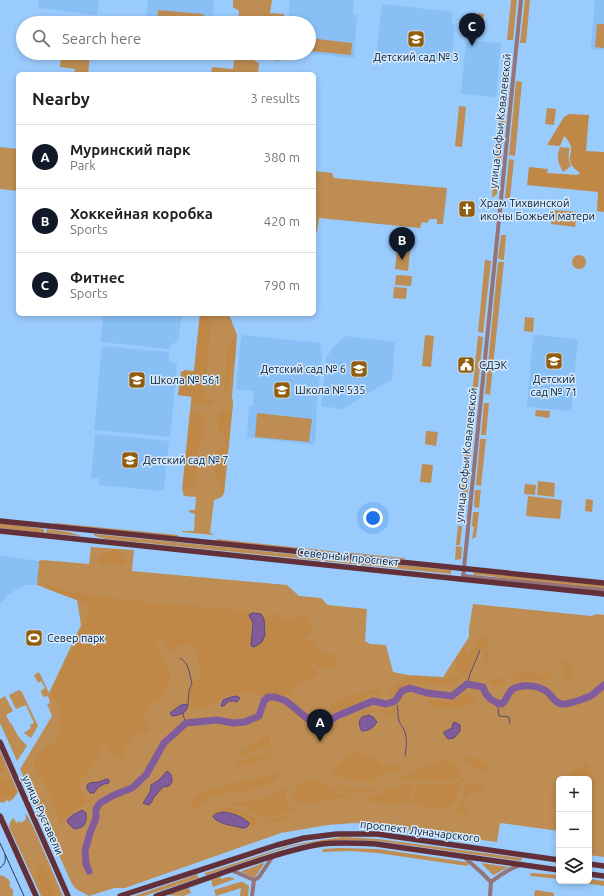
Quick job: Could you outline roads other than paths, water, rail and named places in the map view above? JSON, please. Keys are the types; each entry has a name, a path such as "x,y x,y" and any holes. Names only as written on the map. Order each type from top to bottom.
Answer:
{"main road":[{"name":"Северный проспект","path":"0,521 604,582"},
{"path":"89,540 90,530"},
{"name":"Северный проспект","path":"0,531 463,577 473,580 604,594"},
{"name":"улица Руставели","path":"0,742 68,896"},
{"path":"0,816 36,896"},
{"name":"проспект Луначарского","path":"120,896 291,841 337,834 377,834 556,860"},
{"name":"проспект Луначарского","path":"156,896 273,856 321,844 376,844 556,870"},
{"path":"546,868 547,858"},
{"path":"592,864 604,866"},
{"path":"201,870 200,874 202,880"},
{"path":"592,874 604,876"}],"street":[{"name":"улица Софьи Ковалевской","path":"463,577 521,0"},
{"name":"Северный проспект","path":"463,577 604,590"},
{"path":"254,880 259,877 273,856"},
{"path":"463,857 491,882"},
{"path":"490,896 491,882 512,868 521,864"},
{"path":"231,870 254,880"},
{"path":"252,896 254,880"}],"waterway":[{"path":"467,684 480,650"},
{"path":"180,658 188,667 192,683 189,691 188,703"},
{"path":"89,871 86,864 85,851 96,818 96,809 100,803 114,795 132,788 146,775 164,743 186,723 217,720 233,723 245,722 259,716 264,701 268,697 275,697 286,701 319,728 337,716 373,701 386,704 395,701 402,691 410,688 427,693 452,696 467,684 483,687 486,694 490,698 495,702 502,704 513,689 521,686 530,686 542,689 555,701 565,704 592,695 604,685"},
{"path":"494,702 498,708 499,716 509,717 510,724"},
{"path":"397,705 398,719 404,729 406,737 405,756"},
{"path":"183,713 186,723"}],"tram line":[{"path":"0,843 24,896"},
{"path":"0,868 5,862 5,855"}],"place":[{"name":"Детский сад № 3","path":"416,39"},
{"name":"Фитнес","path":"472,46"},
{"name":"Храм Тихвинской иконы Божьей матери","path":"467,209"},
{"name":"Хоккейная коробка","path":"402,260"},
{"name":"Детский сад № 71","path":"554,361"},
{"name":"СДЭК","path":"466,365"},
{"name":"Детский сад № 6","path":"359,369"},
{"name":"Школа № 561","path":"137,380"},
{"name":"Школа № 535","path":"282,390"},
{"name":"Детский сад № 7","path":"130,460"},
{"name":"Север парк","path":"34,638"},
{"name":"Муринский парк","path":"320,742"}]}
